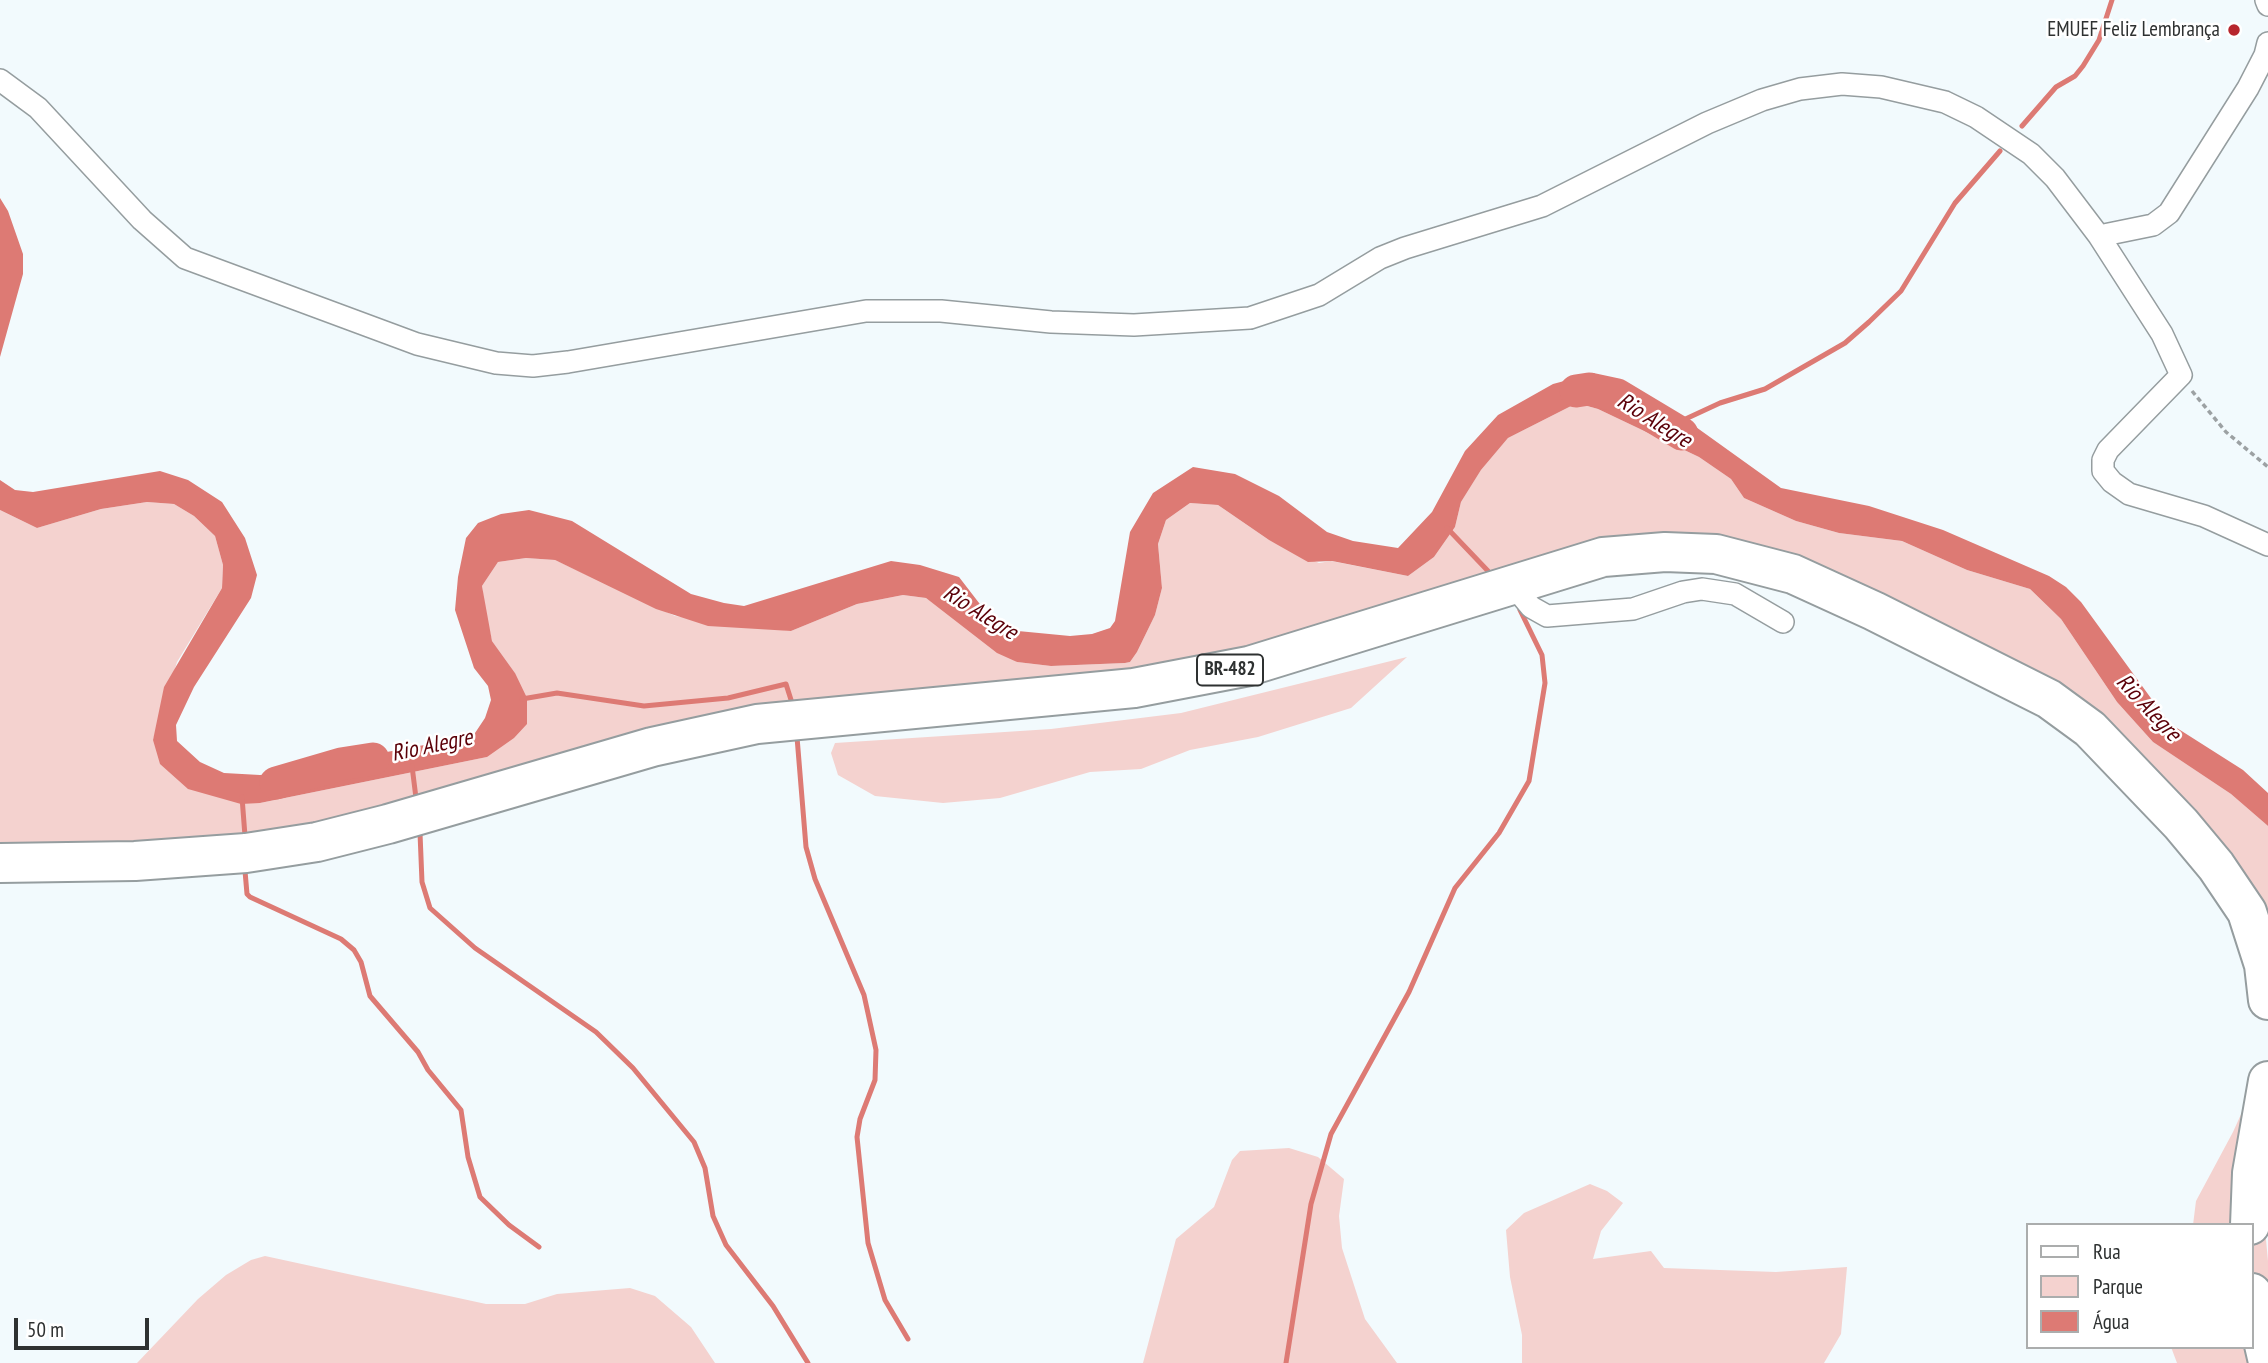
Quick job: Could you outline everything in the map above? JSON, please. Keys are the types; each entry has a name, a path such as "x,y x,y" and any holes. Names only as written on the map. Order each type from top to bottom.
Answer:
{"highway":[{"name":"BR-482","path":"0,863 149,860 246,853 317,842 652,747 757,724 885,710 1056,698 1134,688 1249,666 1603,557 1665,552 1716,554 1793,574 1874,611 2049,699 2090,729 2216,866 2247,912 2264,965 2268,1000"},
{"path":"2250,1223 2252,1173 2268,1082"},
{"path":"2254,1302 2268,1362"}],"street":[{"path":"2099,236 2153,225 2169,213 2187,190 2248,88 2265,55 2268,43"},
{"path":"0,79 38,107 142,220 185,258 417,344 496,363 533,366 866,311 941,311 1051,322 1134,325 1251,318 1319,295 1380,258 1405,248 1542,206 1707,123 1762,100 1800,89 1842,84 1917,94 1976,117 2031,154 2055,178 2099,236 2162,334 2181,375 2108,450 2103,460 2103,471 2112,482 2129,494 2204,516 2268,545"},
{"path":"1512,584 1531,607 1547,616 1633,609 1683,592 1702,589 1735,594 1783,622"}],"path":[{"path":"2181,375 2226,432 2268,467"}],"green space":[{"path":"1577,403 1598,409 1699,457 1731,479 1744,498 1796,521 1839,533 1902,541 1967,570 2030,589 2061,619 2117,702 2153,742 2231,794 2268,826 2268,915 2147,765 1713,549 1300,651 900,703 290,838 0,852 0,510 37,528 101,509 147,502 174,504 194,516 215,536 223,565 222,588 177,662 153,740 260,803 487,757 515,673 492,641 485,610 482,586 498,562 526,558 555,560 675,616 791,631 857,604 903,595 926,598 1017,662 1051,666 1125,663 1130,662 1137,652 1155,615 1162,588 1158,544 1166,520 1190,503 1218,505 1269,540 1319,563 1331,561 1408,576 1434,557 1455,527 1461,502 1481,470 1508,438"},
{"path":"1407,657 1351,708 1258,737 1190,750 1141,769 1090,772 1000,798 943,803 875,796 838,775 831,753 835,743 1051,729 1181,713"},
{"path":"2252,1090 2268,1261 2268,1363 2177,1363 2172,1349 2254,1349 2254,1223 2193,1223 2196,1201"},
{"path":"1289,1148 1318,1157 1344,1179 1339,1216 1342,1248 1365,1319 1397,1363 1143,1363 1176,1239 1214,1207 1232,1160 1240,1151"},
{"path":"1590,1184 1607,1191 1623,1203 1601,1231 1593,1259 1651,1251 1664,1268 1776,1272 1847,1267 1841,1334 1824,1363 1522,1363 1522,1335 1510,1277 1506,1230 1524,1213"},
{"path":"265,1256 486,1304 525,1304 557,1294 630,1288 655,1296 691,1327 715,1363 137,1363 198,1299 226,1275 251,1260"}],"water":[{"path":"0,198 8,211 23,254 23,274 0,357"},
{"path":"1594,373 1638,411 1657,407 1675,412 1781,488 1869,506 1943,530 2049,576 2066,587 2081,602 2169,723 2243,770 2268,793 2268,826 2231,794 2153,742 2117,702 2061,619 2030,589 1967,570 1902,541 1839,533 1796,521 1744,498 1731,479 1699,457 1598,409 1577,403 1508,438 1481,470 1461,502 1455,527 1434,557 1408,576 1332,561 1308,562 1269,540 1218,505 1190,503 1166,520 1158,544 1162,588 1155,615 1137,652 1130,662 1125,663 1051,666 1017,662 997,653 926,598 903,595 857,604 791,631 708,626 656,609 555,560 526,558 498,562 482,586 492,641 515,673 527,698 527,724 514,738 487,757 260,803 241,804 188,789 160,764 153,740 164,687 222,588 223,565 215,536 194,516 174,504 147,502 101,509 37,528 0,510 0,480 15,490 33,492 160,471 188,480 222,502 245,538 257,575 251,598 194,687 176,725 177,741 200,762 224,773 260,775 323,770 365,756 473,736 485,718 491,700 488,686 474,668 455,610 458,577 466,538 478,523 501,514 529,510 572,521 691,594 724,603 744,606 891,561 920,565 959,577 986,612 1018,631 1070,636 1092,634 1110,628 1115,621 1130,532 1153,493 1193,467 1235,474 1279,496 1327,532 1353,541 1398,548 1432,512 1465,451 1498,415 1553,384"}],"waterway":[{"path":"2022,126 2056,87 2075,76 2083,66 2099,40 2112,0"},
{"path":"1679,422 1720,403 1765,389 1845,343 1901,291 1955,203 2000,151"},
{"name":"Rio Alegre","path":"1576,391 1589,389 1617,395 1682,434"},
{"path":"1447,528 1488,571"},
{"path":"1286,1363 1311,1204 1331,1134 1409,992 1455,888 1499,833 1529,781 1545,683 1542,655 1520,610"},
{"path":"522,699 557,693 644,706 728,698 786,684 792,703"},
{"path":"797,737 806,847 815,879 864,995 876,1050 875,1080 860,1119 857,1137 868,1243 885,1300 908,1339"},
{"name":"Rio Alegre","path":"276,783 341,764 373,759"},
{"path":"412,766 416,798"},
{"path":"242,797 245,836"},
{"path":"420,833 422,882 430,908 475,948 596,1032 633,1068 694,1142 705,1168 713,1216 726,1245 773,1306 808,1363"},
{"path":"245,871 247,894 250,897 341,939 354,950 361,962 370,996 418,1052 428,1070 461,1110 468,1157 480,1197 509,1225 539,1247"}],"place":[{"name":"EMUEF Feliz Lembrança","path":"2234,30"}]}
